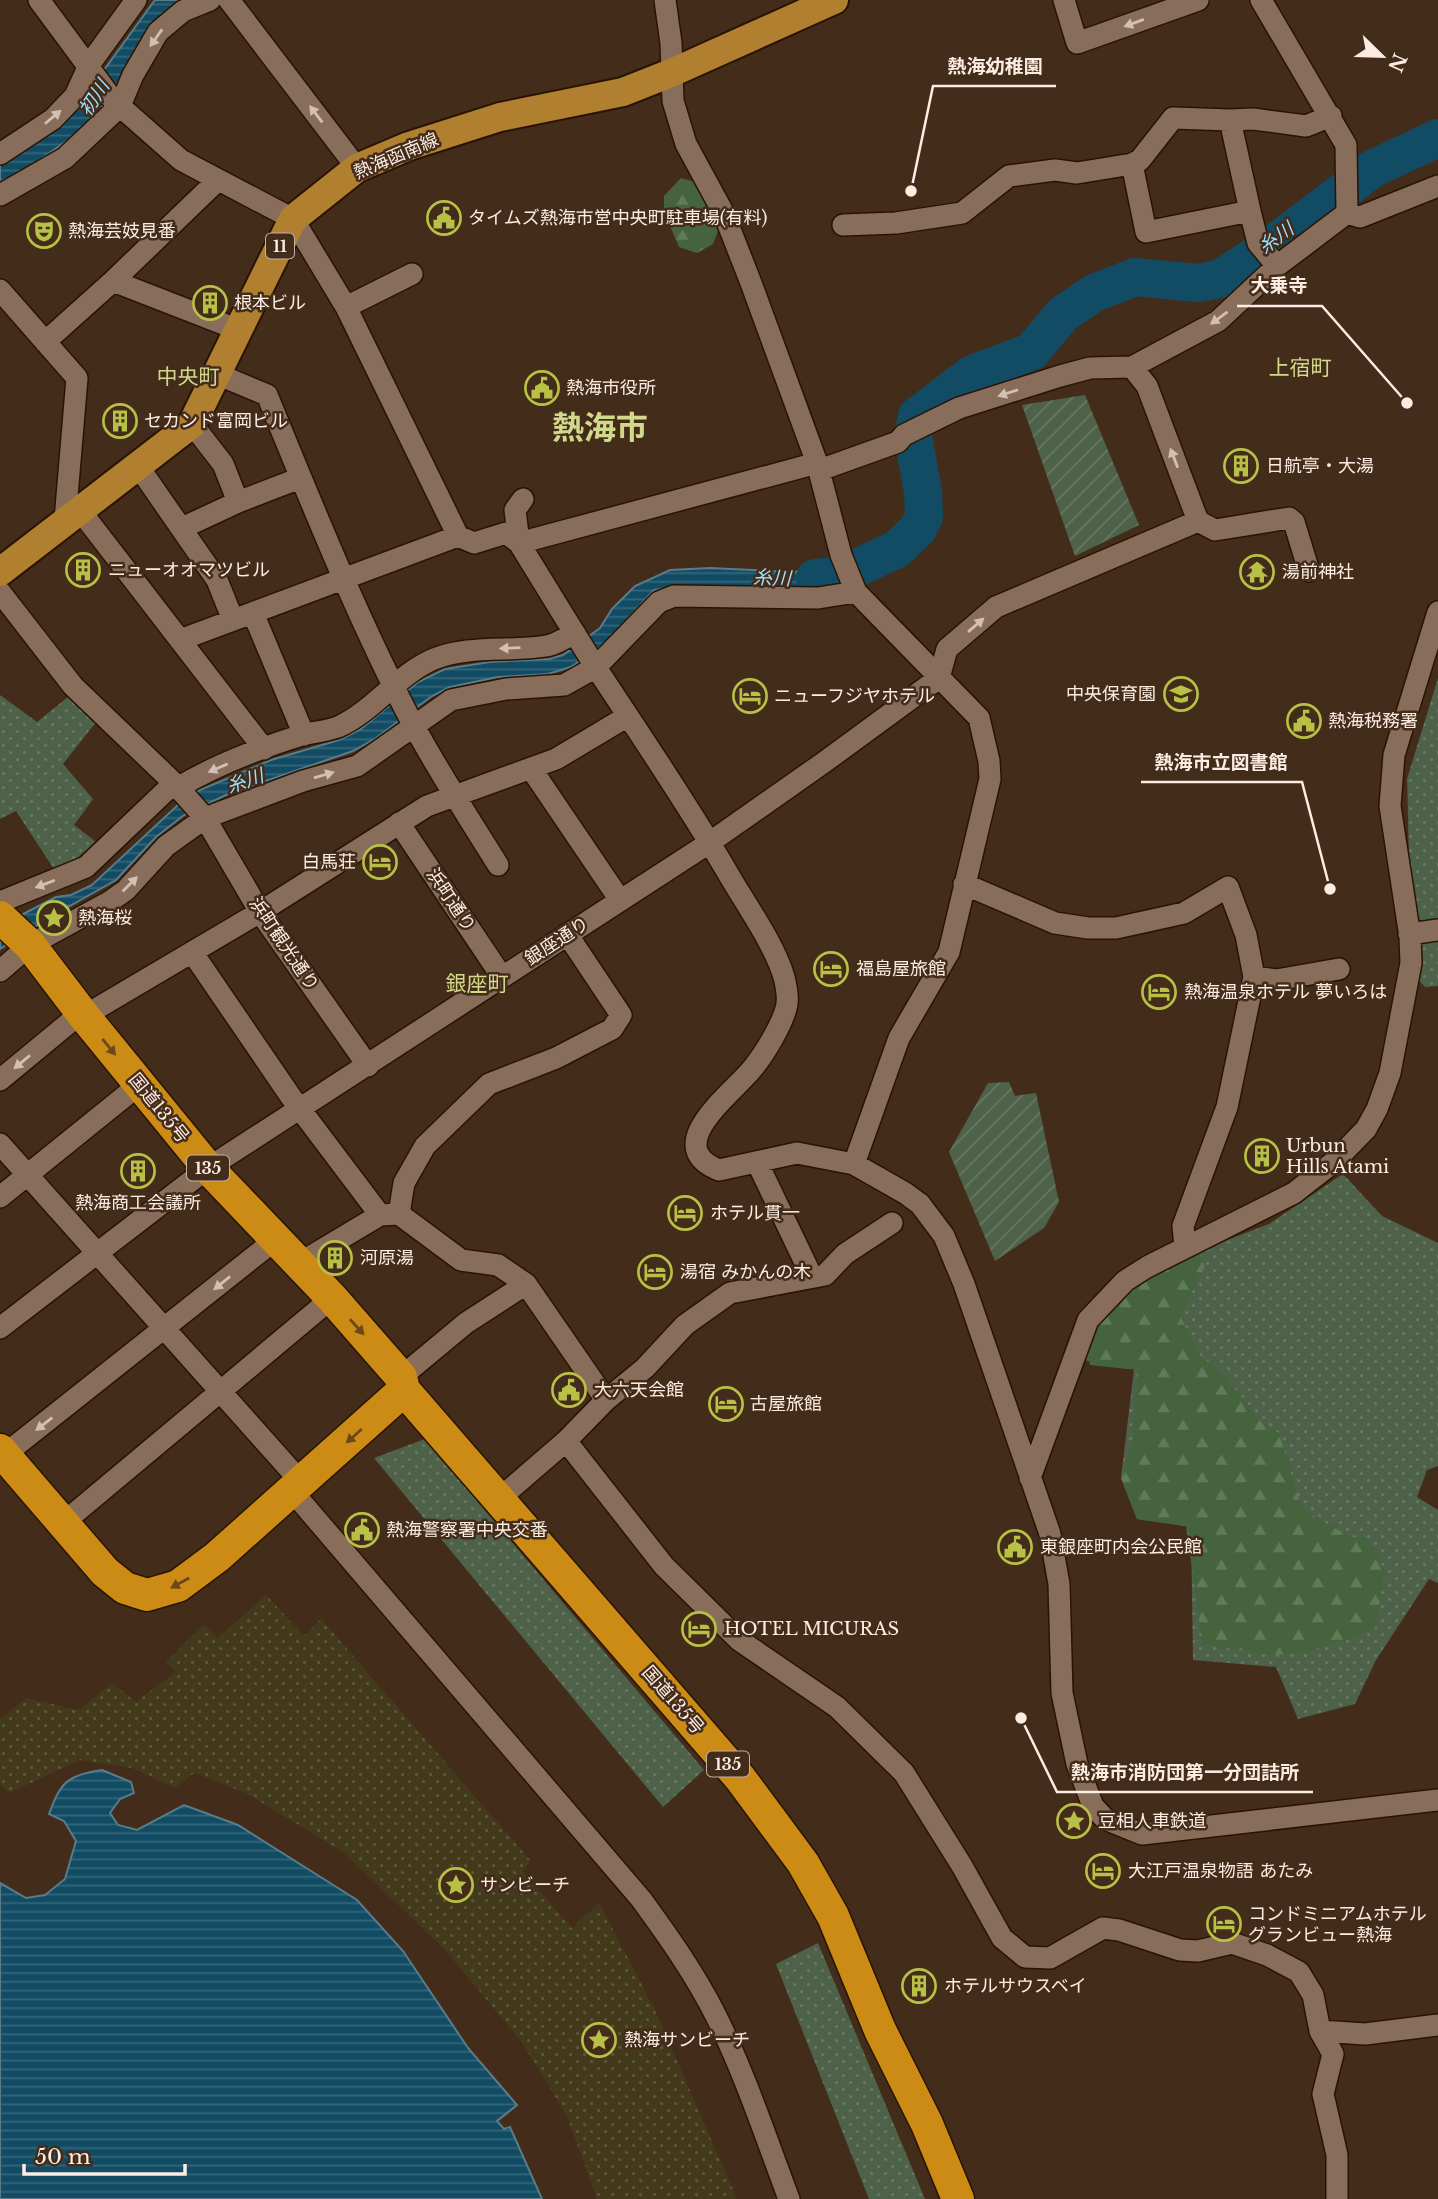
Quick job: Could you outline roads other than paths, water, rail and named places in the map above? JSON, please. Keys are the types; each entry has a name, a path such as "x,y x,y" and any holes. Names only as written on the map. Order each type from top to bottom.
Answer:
{"highway":[{"name":"国道135号","path":"17,933 208,1168 332,1298 499,1499 740,1777 803,1863 833,1916 880,2030 927,2124 958,2199"},
{"path":"2,1453 105,1572 125,1588 147,1595 178,1586 217,1558 297,1487 403,1383"}],"main road":[{"name":"熱海函南線","path":"0,572 192,424 293,219 357,168 409,146 500,117 623,92 834,0"}],"street":[{"path":"39,0 117,103 181,160 293,219 346,307 458,536 474,543 506,533 519,543 709,843 780,964 787,1003 777,1029 752,1069 723,1097 704,1122 697,1137 696,1151 706,1165 719,1170 797,1153 854,1164 920,1204 944,1236 964,1284 1050,1534 1059,1584 1062,1693 1077,1764 1093,1806 1105,1819 1142,1834 1438,1800"},
{"path":"0,154 53,120 75,96 136,0"},
{"path":"0,195 65,158 117,103 158,32 183,11 210,0"},
{"path":"229,0 357,168"},
{"path":"665,0 671,43 673,102 686,144 724,214 818,467 841,555 856,592 979,718 989,761 990,779 949,952 899,1038 854,1164"},
{"path":"1064,0 1077,43 1198,0"},
{"path":"1261,0 1346,145 1347,206 1360,217 1438,186"},
{"path":"843,225 896,223 962,213 1009,176 1055,170 1077,173 1132,164 1140,160 1173,118 1253,119 1306,125 1331,116"},
{"path":"1230,120 1258,243 1277,266"},
{"path":"1132,164 1146,232 1250,211"},
{"path":"46,342 218,180"},
{"path":"519,543 818,467 898,442 904,435 959,408 1090,369 1132,368 1219,321 1277,266 1347,206"},
{"path":"346,307 412,274"},
{"path":"113,281 239,330"},
{"path":"0,290 77,378 72,515 180,640 264,749"},
{"path":"1132,368 1146,386 1198,522 1215,530 1289,518 1294,522 1309,571"},
{"path":"217,374 267,395 342,578 404,706 498,865"},
{"path":"192,424 223,464 238,502"},
{"path":"138,466 243,616 304,734"},
{"path":"182,528 300,478"},
{"path":"519,543 515,510 523,499"},
{"path":"939,678 947,649 996,607 1198,522"},
{"path":"180,640 458,536"},
{"name":"浜町観光通り","path":"0,592 73,686 176,785 205,818 260,912 368,1066"},
{"path":"0,902 86,867 176,785 264,749 304,734 336,728 346,722 404,706 506,689 564,685 585,649 659,601 674,596 818,598 856,592"},
{"path":"1030,1478 1088,1320 1125,1281 1185,1247 1294,1194 1335,1161 1366,1129 1377,1109 1390,1073 1411,963 1390,806 1394,755 1438,612"},
{"path":"0,971 17,933 109,902 126,890 166,846 205,818 303,781 357,766 404,706 420,667 436,658 488,649 548,646 585,649"},
{"name":"銀座通り","path":"0,1328 208,1168 709,843 939,678"},
{"path":"0,1080 83,1015 260,912 427,806 532,769 579,746 628,716"},
{"path":"532,769 620,900"},
{"name":"浜町通り","path":"399,823 502,977"},
{"path":"964,884 1055,923 1088,929 1116,928 1184,913 1228,887 1246,935 1254,977 1227,1107 1183,1226 1185,1247"},
{"path":"1409,934 1438,930"},
{"path":"298,1264 389,1214 425,1146 489,1084 556,1058 612,1029 621,1016 567,934"},
{"path":"192,952 300,1109 389,1214 461,1260 498,1265 526,1284 606,1400"},
{"path":"1254,977 1276,980 1339,969"},
{"path":"0,1197 139,1084"},
{"path":"0,1144 166,1329 641,1899 670,1938 728,2040 789,2199"},
{"path":"757,1162 812,1277"},
{"path":"499,1499 566,1441 606,1400 645,1368 685,1325 730,1293 825,1275 845,1254 892,1223"},
{"path":"2,1453 166,1329 275,1240"},
{"path":"403,1383 466,1323 526,1284"},
{"path":"63,1524 332,1298"},
{"path":"566,1441 664,1566 739,1640 837,1707 904,1773 962,1866 1002,1938 1025,1957 1050,1958 1103,1928 1119,1930 1180,1950 1198,1951 1232,1943 1267,1955 1299,1972 1313,1995 1320,2031 1333,2054 1323,2094 1336,2155 1337,2199"},
{"path":"1320,2031 1365,2034 1438,2025"}],"water":[{"name":"初川","path":"155,0 199,0 158,23 90,125 0,187 0,162 77,107"},
{"path":"857,556 872,570 838,585 801,588 680,586 654,590 607,642 571,667 548,674 498,677 450,687 432,696 376,738 353,751 228,794 184,815 156,837 116,880 0,949 0,926 56,897 71,895 92,885 194,790 198,791 271,760 339,740 361,729 418,682 445,669 490,662 549,659 563,655 600,628 612,609 635,586 670,570 710,568 794,572 833,565"},
{"path":"102,1770 131,1782 134,1793 120,1799 110,1813 118,1825 137,1830 184,1805 238,1825 357,1900 403,1951 468,2048 517,2105 497,2121 504,2129 510,2127 542,2199 0,2199 0,1883 26,1898 45,1895 65,1879 76,1841 64,1821 49,1814 57,1794 67,1782 81,1774"}],"waterway":[{"name":"糸川","path":"815,578 832,576 861,566 897,549 918,529 924,517 923,492 913,436 917,416 972,374 1031,352 1063,314 1094,293 1135,277 1198,283 1219,279 1272,245 1372,169 1438,138"}],"place":[{"name":"熱海幼稚園","path":"911,191"},
{"name":"タイムズ熱海市営中央町駐車場(有料)","path":"444,218"},
{"name":"熱海芸妓見番","path":"44,231"},
{"name":"根本ビル","path":"210,303"},
{"name":"熱海市役所","path":"542,388"},
{"name":"大乗寺","path":"1407,403"},
{"name":"セカンド富岡ビル","path":"120,421"},
{"name":"日航亭・大湯","path":"1241,466"},
{"name":"ニューオオマツビル","path":"83,570"},
{"name":"湯前神社","path":"1257,572"},
{"name":"中央保育園","path":"1181,694"},
{"name":"ニューフジヤホテル","path":"750,696"},
{"name":"熱海税務署","path":"1304,721"},
{"name":"白馬荘","path":"380,862"},
{"name":"熱海市立図書館","path":"1330,889"},
{"name":"熱海桜","path":"54,918"},
{"name":"福島屋旅館","path":"831,969"},
{"name":"熱海温泉ホテル 夢いろは","path":"1159,992"},
{"name":"Urbun Hills Atami","path":"1262,1156"},
{"name":"熱海商工会議所","path":"138,1171"},
{"name":"ホテル貫一","path":"685,1213"},
{"name":"河原湯","path":"335,1258"},
{"name":"湯宿 みかんの木","path":"655,1272"},
{"name":"大六天会館","path":"569,1390"},
{"name":"古屋旅館","path":"726,1404"},
{"name":"熱海警察署中央交番","path":"362,1530"},
{"name":"東銀座町内会公民館","path":"1015,1547"},
{"name":"HOTEL MICURAS","path":"699,1629"},
{"name":"熱海市消防団第一分団詰所","path":"1021,1718"},
{"name":"豆相人車鉄道","path":"1074,1821"},
{"name":"大江戸温泉物語 あたみ","path":"1103,1871"},
{"name":"サンビーチ","path":"456,1885"},
{"name":"コンドミニアムホテル グランビュー熱海","path":"1224,1924"},
{"name":"ホテルサウスベイ","path":"919,1986"},
{"name":"熱海サンビーチ","path":"599,2040"}],"district":[{"name":"上宿町","path":"1300,368"},
{"name":"中央町","path":"188,377"},
{"name":"熱海市","path":"600,428"},
{"name":"銀座町","path":"477,984"}]}
